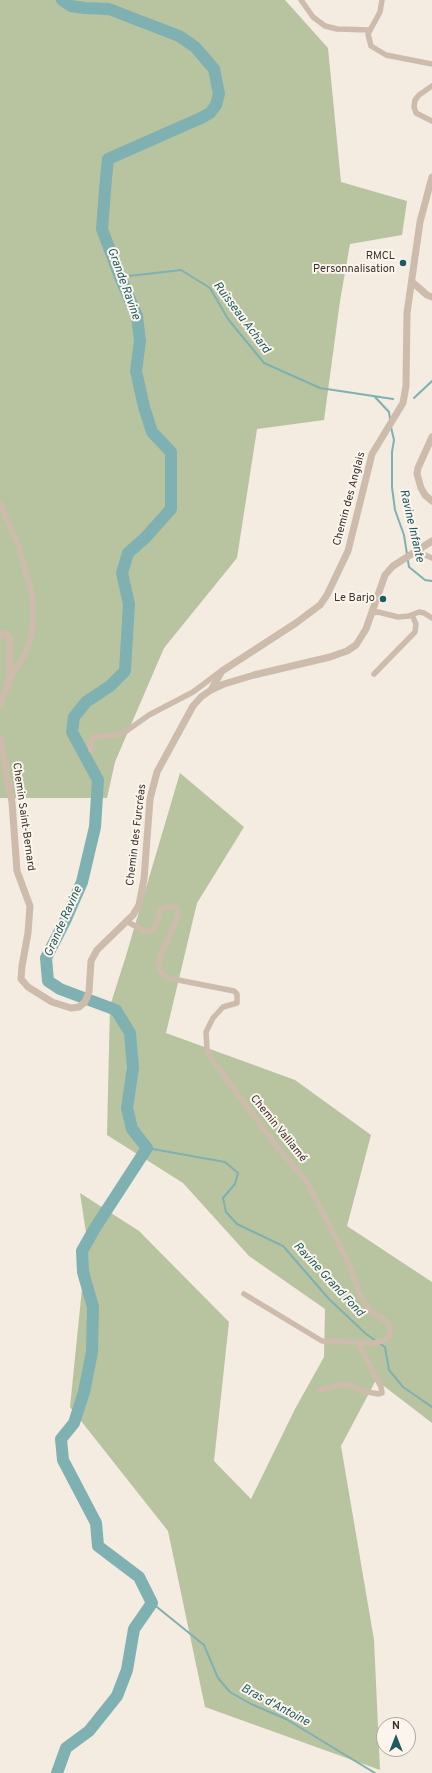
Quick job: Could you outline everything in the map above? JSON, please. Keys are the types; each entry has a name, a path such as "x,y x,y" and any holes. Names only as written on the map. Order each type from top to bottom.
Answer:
{"street":[{"path":"301,0 314,17 325,26 338,29 370,30"},
{"path":"382,0 380,12 368,34 371,46 377,51 386,54 432,64"},
{"path":"432,86 419,95 415,100 414,107 416,113 432,122"},
{"path":"432,178 430,195 420,222 412,282 427,295 432,297"},
{"name":"Chemin des Anglais","path":"91,750 90,742 94,738 118,735 125,732 149,715 193,692 222,671 296,623 320,605 327,595 348,551 372,454 403,404 406,386 407,313 412,282"},
{"path":"432,437 418,468 417,474 421,488 425,495 432,501"},
{"path":"0,503 18,545 32,598 33,626 30,642 24,656 10,679 0,705"},
{"path":"416,551 432,542"},
{"path":"416,551 432,558"},
{"name":"Chemin des Furcréas","path":"89,992 91,961 97,950 133,915 142,895 150,799 157,772 193,706 201,697 211,690 234,681 316,661 347,651 356,645 361,639 372,613 385,575 393,566 416,551"},
{"path":"372,613 378,612 398,617 412,615 419,612 432,618"},
{"path":"374,674 415,632 416,624 412,615"},
{"path":"0,636 7,634 10,638 10,679"},
{"path":"222,671 222,678 234,681"},
{"name":"Chemin des Anglais","path":"211,690 222,671"},
{"name":"Chemin Saint-Bernard","path":"0,738 12,802 17,871 30,906 28,933 21,979 28,987 52,1002 71,1008 79,1006 85,1002 89,992"},
{"name":"Chemin Valliamé","path":"126,921 144,931 150,931 155,927 162,910 172,906 176,908 177,919 161,954 159,964 159,968 163,975 175,980 234,991 237,994 237,1003 223,1006 213,1018 206,1032 207,1050 213,1061 278,1148 307,1182 349,1264 361,1297 370,1311 384,1319 390,1326 390,1333 388,1338 374,1343 322,1340 244,1294"},
{"path":"319,1391 338,1385 345,1385 353,1386 363,1391 378,1394 382,1393 381,1387 358,1342"}],"green space":[{"path":"0,0 285,0 328,48 341,182 407,201 402,235 350,244 340,301 324,420 257,429 237,558 164,648 115,762 107,798 0,798"},
{"path":"180,773 244,827 197,903 166,1033 295,1080 371,1135 347,1226 432,1282 432,1423 376,1380 341,1446 374,1640 378,1717 376,1717 376,1757 379,1757 380,1770 205,1707 168,1531 70,1407 87,1239 80,1193 139,1231 229,1322 214,1461 251,1499 295,1409 324,1357 325,1309 249,1256 183,1183 107,1135 110,1006"}],"waterway":[{"name":"Grande Ravine","path":"57,1773 66,1748 89,1731 117,1696 127,1670 134,1629 152,1603 139,1577 98,1546 96,1523 63,1460 61,1439 74,1423 84,1392 92,1352 93,1307 83,1272 82,1251 95,1228 147,1148 132,1129 127,1108 133,1068 130,1033 116,1010 60,989 48,981 46,958 65,921 82,882 95,827 98,780 72,732 74,717 86,702 110,686 125,671 129,604 122,573 128,553 145,538 171,509 171,452 152,432 144,407 136,371 140,341 137,316 120,277 102,229 106,178 108,159 210,113 216,105 219,94 214,69 195,47 179,36 109,9 71,6 62,0"},
{"name":"Ruisseau Achard","path":"120,277 181,270 210,288 228,319 264,363 320,388 393,399"},
{"name":"Ruisseau Achard","path":"414,398 432,381"},
{"name":"Ravine Infante","path":"375,397 389,412 390,419"},
{"name":"Ravine Infante","path":"391,427 394,440 392,452 392,487 395,510 404,535 409,567 425,580 432,581"},
{"name":"Ravine Grand Fond","path":"147,1148 225,1162 238,1173 235,1184 223,1198 226,1212 237,1224 283,1246 329,1299 365,1333 376,1341"},
{"name":"Ravine Grand Fond","path":"379,1343 385,1347 389,1370 403,1387 432,1407"},
{"name":"Bras d'Antoine","path":"152,1603 204,1645 218,1678 230,1692 251,1704 286,1719 375,1773"}],"place":[{"name":"RMCL Personnalisation","path":"403,263"},
{"name":"Le Barjo","path":"383,599"}]}
